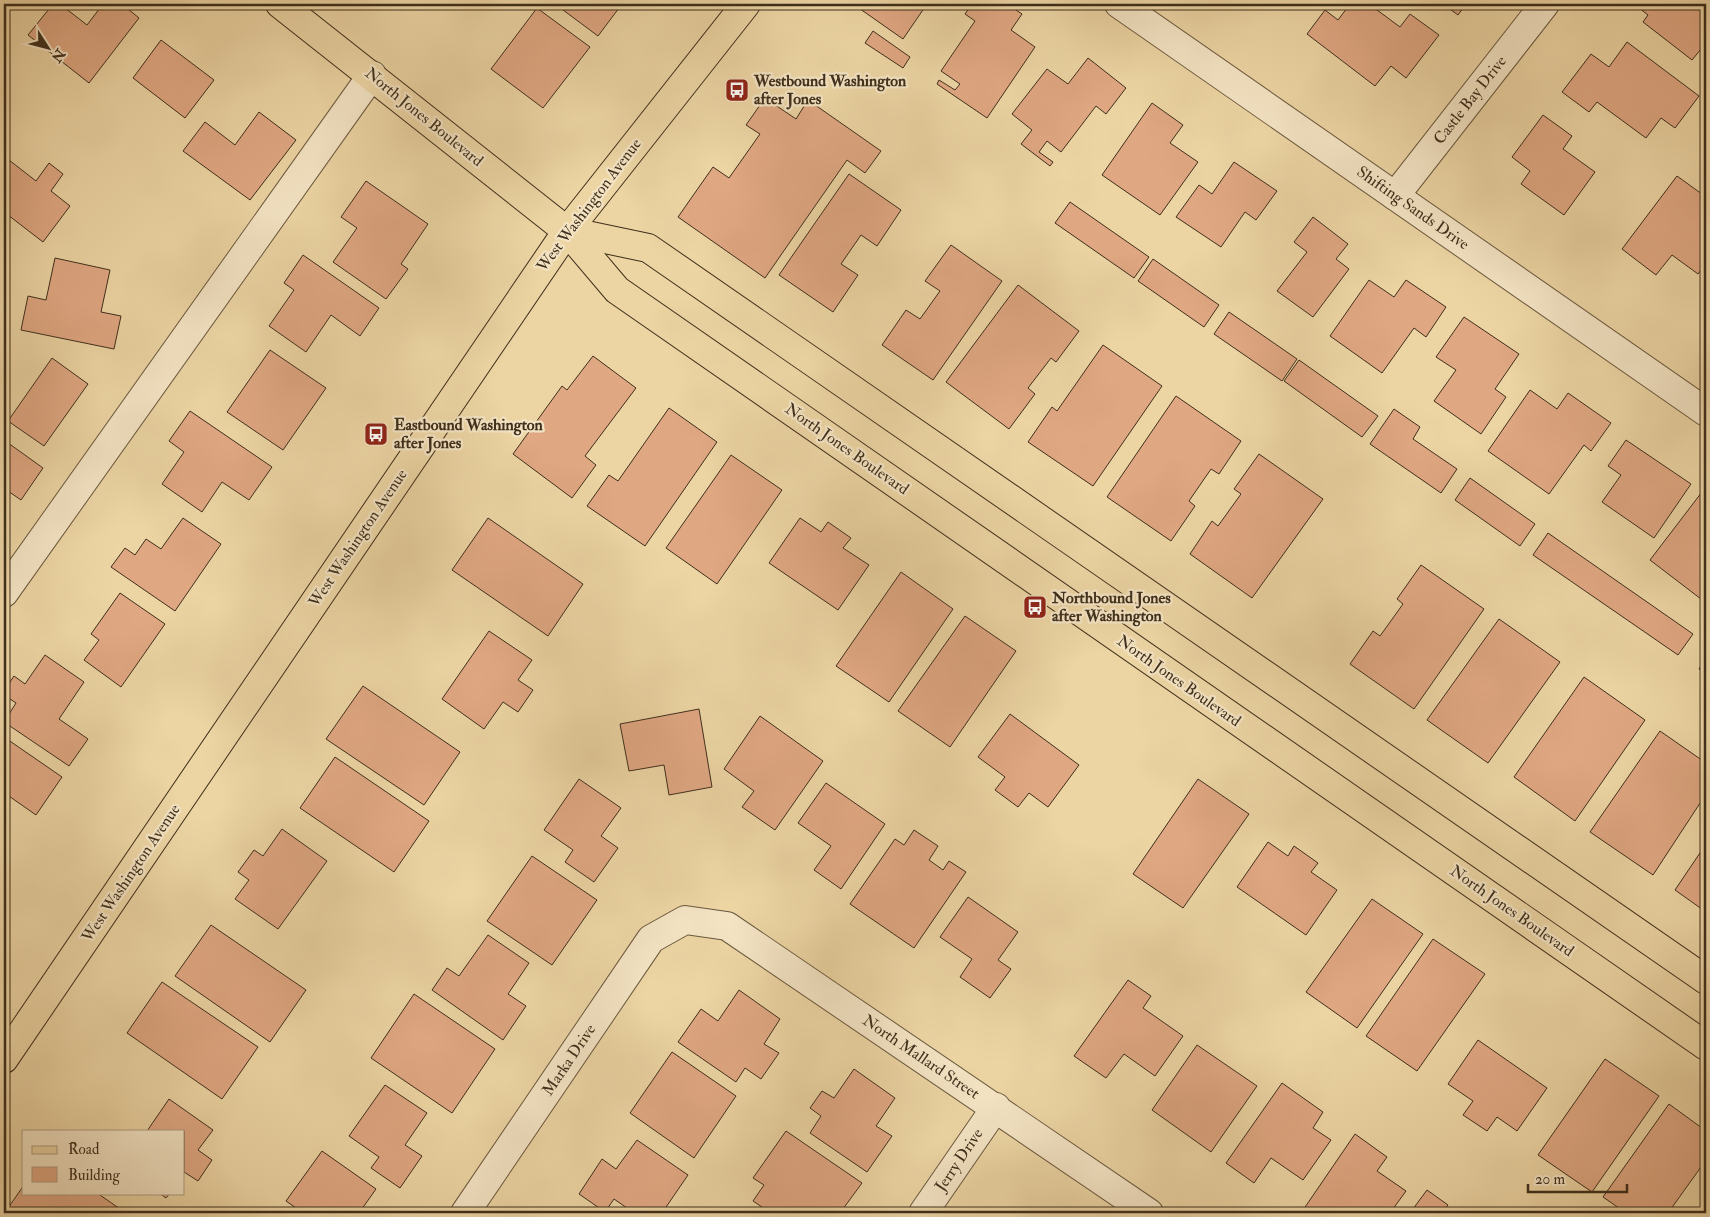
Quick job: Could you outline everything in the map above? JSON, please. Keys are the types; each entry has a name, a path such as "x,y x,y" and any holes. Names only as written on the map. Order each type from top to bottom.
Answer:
{"main road":[{"name":"North Jones Boulevard","path":"280,4 567,231 617,290 1706,1046"},
{"name":"West Washington Avenue","path":"4,1059 567,231 746,4"},
{"name":"North Jones Boulevard","path":"567,231 648,248 1706,980"}],"street":[{"name":"Shifting Sands Drive","path":"1119,4 1706,412"},
{"name":"Castle Bay Drive","path":"1396,196 1544,4"},
{"path":"4,593 372,75"},
{"name":"North Mallard Street","path":"685,920 727,926 996,1107 1149,1213"},
{"name":"Marka Drive","path":"464,1213 651,939 685,920"},
{"name":"Jerry Drive","path":"923,1213 996,1107"}],"building":[{"path":"53,4 60,4 87,25 103,4 122,4 139,18 89,83 28,35"},
{"path":"555,4 622,4 598,36"},
{"path":"853,4 927,4 903,39"},
{"path":"972,4 1007,4 1022,14 1011,30 1035,47 987,118 937,84 939,80 955,90 960,84 941,71 975,21 965,14"},
{"path":"1350,4 1369,4 1400,27 1410,14 1439,35 1406,78 1391,66 1375,86 1307,34 1325,10 1338,20"},
{"path":"1443,4 1466,4 1458,15"},
{"path":"1634,4 1694,4 1706,13 1706,43 1692,60 1643,22 1648,15"},
{"path":"537,8 590,47 543,108 491,69"},
{"path":"873,31 910,57 903,68 865,43"},
{"path":"161,40 214,80 185,118 133,78"},
{"path":"1627,42 1699,96 1675,128 1661,118 1646,138 1597,102 1589,112 1562,92 1591,54 1609,67"},
{"path":"1088,58 1126,88 1106,114 1096,106 1061,152 1047,141 1039,152 1053,162 1050,166 1021,144 1032,130 1012,114 1047,69 1068,84"},
{"path":"765,98 796,119 808,100 881,151 865,173 847,160 765,278 678,217 713,167 729,178 760,134 746,125"},
{"path":"1152,103 1183,125 1170,143 1198,162 1160,215 1102,175"},
{"path":"259,112 296,140 250,200 183,151 205,122 235,145"},
{"path":"1543,115 1572,136 1563,149 1595,172 1564,215 1521,184 1530,171 1512,157"},
{"path":"9,160 36,181 49,163 63,174 51,191 70,206 43,242 8,215 4,220 4,167"},
{"path":"1234,162 1277,191 1256,220 1245,212 1221,247 1176,217 1199,185 1212,194"},
{"path":"849,174 901,210 877,246 861,235 841,264 858,275 833,312 779,275"},
{"path":"1677,176 1706,197 1706,263 1698,274 1672,255 1656,275 1622,249"},
{"path":"366,181 428,224 401,264 408,269 386,299 333,262 357,228 341,217"},
{"path":"1070,202 1149,257 1134,278 1055,223"},
{"path":"1313,217 1348,244 1336,259 1349,269 1313,317 1277,291 1307,252 1294,242"},
{"path":"951,245 1002,281 933,380 882,345 906,310 920,319 940,291 925,281"},
{"path":"303,255 379,308 360,336 331,315 306,352 269,326 294,290 284,283"},
{"path":"55,258 110,270 101,312 121,316 114,349 21,330 28,296 46,300"},
{"path":"1153,259 1219,305 1204,327 1138,281"},
{"path":"1369,280 1394,297 1406,280 1446,307 1426,337 1414,328 1382,373 1330,336"},
{"path":"1018,285 1079,331 1056,362 1051,358 1028,388 1035,394 1009,429 946,382"},
{"path":"1229,312 1297,359 1282,381 1214,334"},
{"path":"1464,317 1519,354 1495,389 1506,397 1481,434 1434,401 1456,370 1436,357"},
{"path":"1103,345 1162,386 1093,486 1028,442 1052,407 1057,411"},
{"path":"270,350 326,388 283,450 227,412"},
{"path":"593,356 636,388 585,456 596,465 572,498 513,454 562,386 567,390"},
{"path":"52,358 88,384 44,446 8,421"},
{"path":"1299,360 1378,416 1362,437 1284,381"},
{"path":"1530,390 1557,409 1568,393 1611,423 1591,451 1584,445 1549,494 1488,451"},
{"path":"1176,396 1241,441 1219,474 1211,469 1189,501 1195,506 1171,541 1107,497"},
{"path":"669,408 717,442 645,546 587,506 609,475 618,481"},
{"path":"1394,409 1420,427 1413,439 1457,469 1441,493 1370,444"},
{"path":"190,411 272,467 249,500 222,482 202,512 162,484 184,452 169,441"},
{"path":"4,440 43,468 21,500 4,490"},
{"path":"1626,440 1691,484 1654,538 1602,502 1621,475 1608,466"},
{"path":"1259,454 1323,499 1252,598 1190,554 1212,521 1218,526 1241,494 1234,489"},
{"path":"731,455 782,490 717,584 666,548"},
{"path":"1470,478 1535,524 1520,546 1455,500"},
{"path":"1705,488 1706,593 1701,599 1650,560"},
{"path":"183,518 221,544 175,611 111,567 125,548 135,555 146,539 161,549"},
{"path":"488,518 583,584 548,636 452,570"},
{"path":"800,518 821,532 828,522 851,538 843,548 869,565 838,610 769,563"},
{"path":"1548,533 1693,634 1678,655 1533,555"},
{"path":"1421,565 1484,609 1414,709 1350,664 1373,631 1380,636 1403,604 1397,599"},
{"path":"901,572 953,609 889,702 836,666"},
{"path":"120,593 165,624 121,687 84,660 99,640 91,634"},
{"path":"965,616 1016,651 950,747 898,711"},
{"path":"1499,619 1560,662 1488,763 1427,720"},
{"path":"489,631 532,660 518,680 533,690 518,712 503,702 484,729 442,699"},
{"path":"45,655 84,682 59,719 88,739 69,766 4,722 16,703 4,695 4,691 14,676 25,684"},
{"path":"1706,658 1706,674 1699,669"},
{"path":"1584,677 1645,720 1575,821 1514,777"},
{"path":"363,686 460,752 424,805 326,739"},
{"path":"699,709 712,787 669,795 664,765 629,771 620,724"},
{"path":"1010,714 1079,765 1048,807 1029,793 1018,807 995,790 1005,777 978,757"},
{"path":"760,716 823,761 775,830 742,807 754,791 724,769"},
{"path":"1660,731 1706,763 1706,794 1653,875 1590,832"},
{"path":"4,737 62,777 36,815 6,794 4,798"},
{"path":"335,757 429,821 394,872 300,808"},
{"path":"579,779 621,808 601,836 618,848 594,882 565,862 573,850 544,830"},
{"path":"1198,779 1249,814 1183,908 1133,874"},
{"path":"826,783 885,824 841,889 814,870 831,846 798,823"},
{"path":"282,829 327,861 278,929 235,899 249,880 238,872 254,850 263,856"},
{"path":"914,830 938,846 929,860 943,870 949,861 966,872 914,948 850,904 895,839 904,845"},
{"path":"1268,842 1288,856 1294,846 1318,863 1311,872 1337,890 1306,935 1237,887"},
{"path":"1706,844 1706,912 1675,890"},
{"path":"532,856 597,900 552,965 487,921"},
{"path":"968,897 1018,932 998,960 1011,969 990,998 960,977 972,959 940,937"},
{"path":"1372,899 1423,934 1357,1028 1306,992"},
{"path":"211,925 306,990 270,1042 175,976"},
{"path":"488,935 529,963 508,994 526,1006 503,1040 432,990 447,968 459,976"},
{"path":"1433,939 1485,974 1417,1071 1366,1036"},
{"path":"1128,980 1151,996 1143,1008 1183,1036 1155,1076 1124,1054 1106,1078 1074,1056"},
{"path":"162,982 258,1047 222,1099 127,1033"},
{"path":"739,990 780,1019 764,1044 779,1053 761,1079 745,1068 736,1082 678,1042 701,1009 718,1021"},
{"path":"414,994 495,1049 452,1113 371,1058"},
{"path":"1478,1040 1547,1088 1517,1131 1497,1117 1487,1131 1463,1115 1473,1101 1448,1084"},
{"path":"1197,1045 1257,1086 1211,1152 1152,1110"},
{"path":"672,1052 736,1096 694,1158 630,1113"},
{"path":"1605,1059 1659,1096 1592,1192 1538,1155"},
{"path":"854,1069 895,1098 876,1126 892,1136 867,1172 810,1133 821,1116 810,1108 822,1091 834,1098"},
{"path":"1282,1083 1323,1112 1313,1128 1331,1140 1303,1180 1271,1158 1254,1183 1226,1163"},
{"path":"385,1085 427,1113 405,1145 422,1156 400,1188 371,1168 379,1157 349,1136"},
{"path":"169,1099 213,1130 198,1150 212,1160 198,1181 185,1173 185,1130 148,1130"},
{"path":"1669,1104 1706,1131 1706,1160 1668,1213 1626,1213 1603,1197"},
{"path":"786,1131 862,1183 840,1213 813,1213 807,1209 804,1213 771,1213 753,1201 764,1185 753,1178"},
{"path":"1355,1134 1387,1157 1377,1171 1406,1191 1390,1213 1352,1213 1346,1209 1343,1213 1301,1213"},
{"path":"637,1140 688,1175 662,1213 634,1213 614,1199 605,1212 579,1194 602,1159 616,1169"},
{"path":"322,1151 376,1189 359,1213 303,1213 286,1201"},
{"path":"22,1188 22,1194 98,1194 126,1213 16,1213 8,1208"},
{"path":"1427,1190 1448,1205 1442,1213 1410,1213"},
{"path":"160,1194 169,1194 166,1198"},
{"path":"1070,1207 1079,1213 1065,1213"}],"place":[{"name":"Westbound Washington after Jones","path":"737,90"},
{"name":"Eastbound Washington after Jones","path":"376,434"},
{"name":"Northbound Jones after Washington","path":"1035,607"}]}
